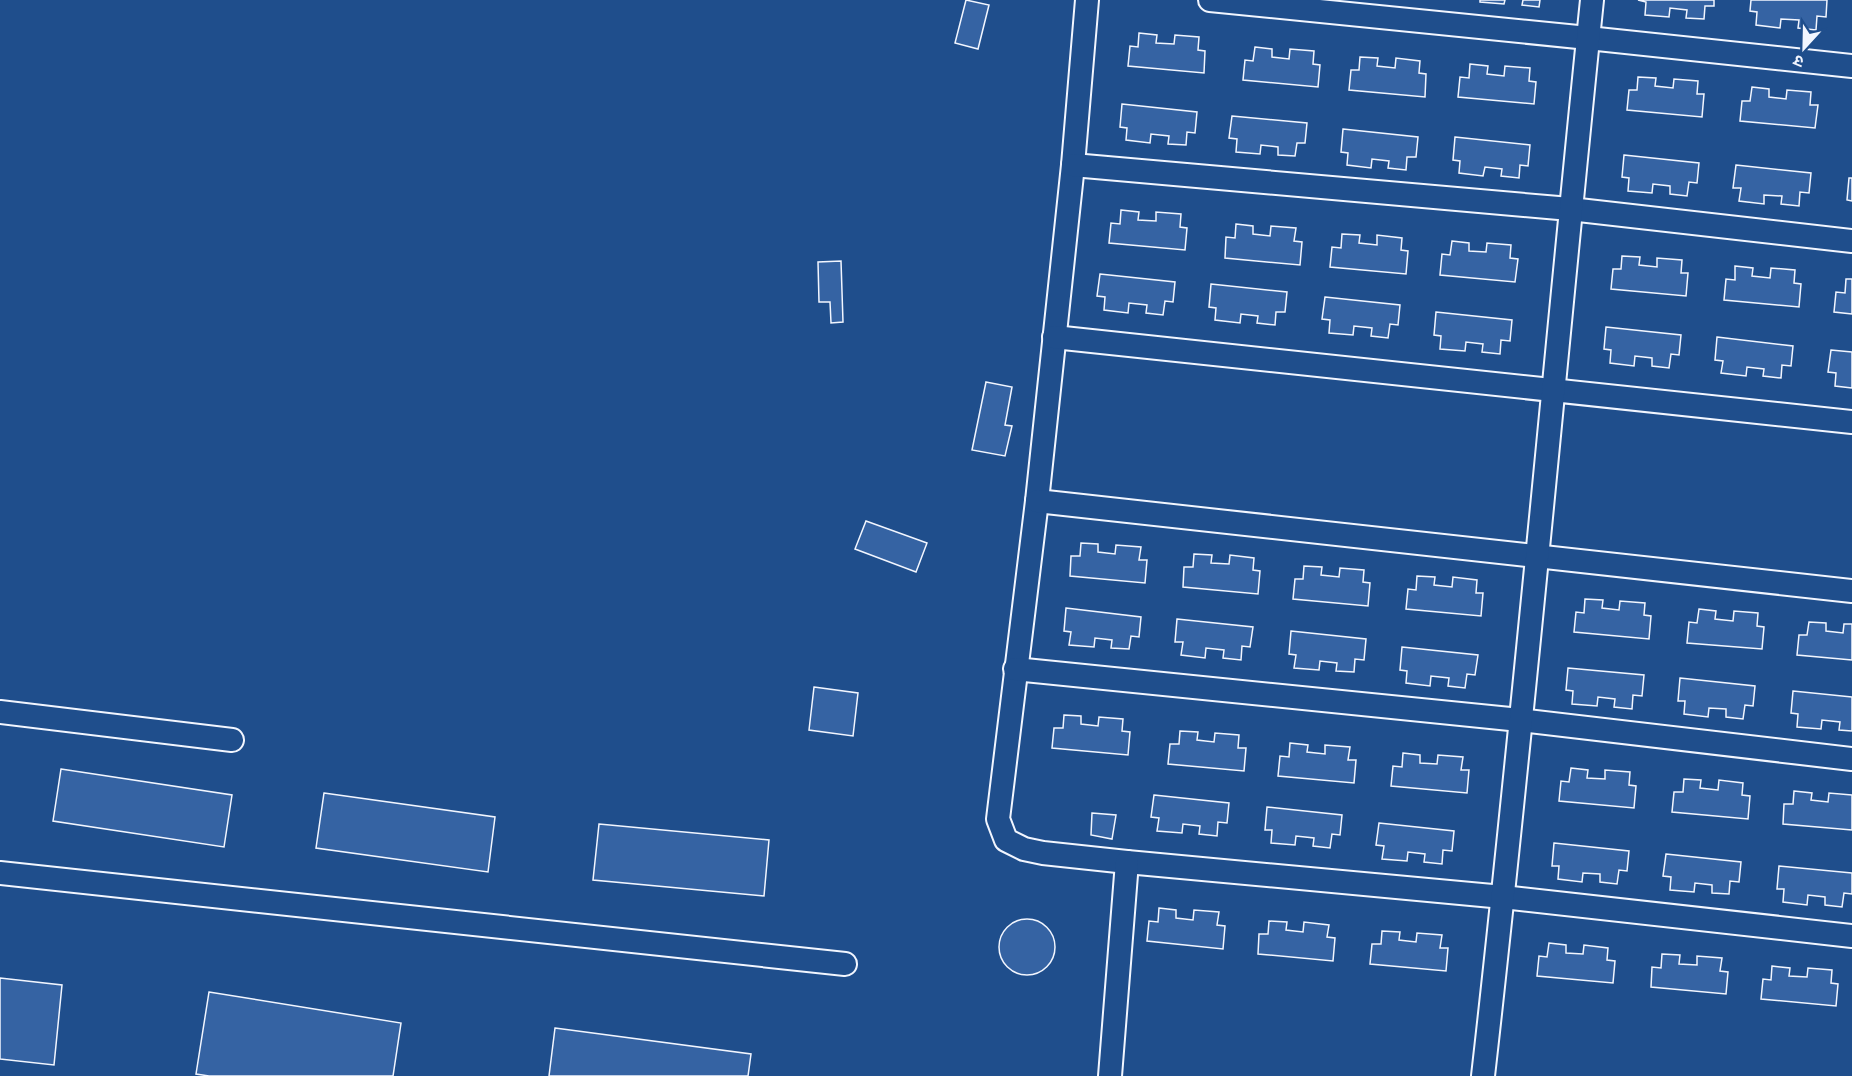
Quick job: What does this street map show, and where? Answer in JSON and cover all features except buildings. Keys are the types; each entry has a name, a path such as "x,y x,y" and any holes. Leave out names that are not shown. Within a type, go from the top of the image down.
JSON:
{"street":[{"path":"1087,0 1073,165 1037,501 998,819 1006,840 1024,849 1043,853 1503,897 1852,936"},
{"path":"1210,0 1852,66"},
{"path":"1483,1076 1538,558 1592,0"},
{"path":"1073,165 1570,209 1852,241"},
{"path":"1054,337 1852,422"},
{"path":"1037,501 1852,591"},
{"path":"1015,669 1520,720 1852,759"},
{"path":"0,712 232,740"},
{"path":"1110,1076 1127,862"},
{"path":"0,873 845,964"}]}
